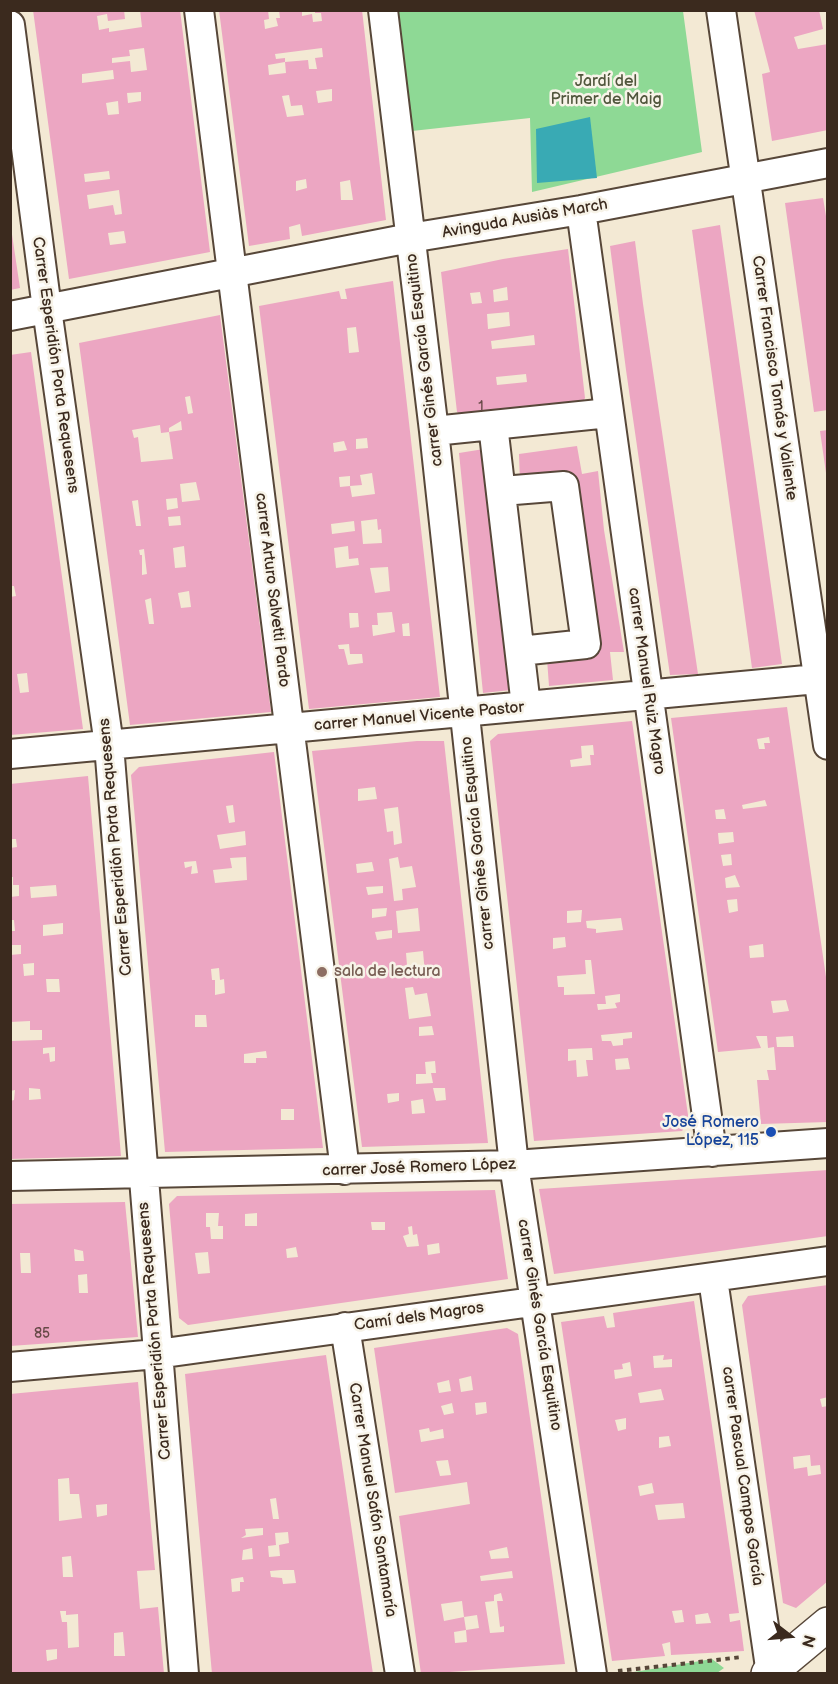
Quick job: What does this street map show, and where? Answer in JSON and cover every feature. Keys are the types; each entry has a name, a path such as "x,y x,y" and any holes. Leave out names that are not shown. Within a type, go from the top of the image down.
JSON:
{"street":[{"name":"carrer Arturo Salvetti Pardo","path":"199,10 345,1170"},
{"name":"carrer Ginés García Esquitino","path":"383,10 434,431 514,1165 602,1672"},
{"name":"Carrer Francisco Tomás y Valiente","path":"721,10 823,679 828,745"},
{"name":"Carrer Esperidión Porta Requesens","path":"10,25 47,309 109,745 184,1674"},
{"name":"Avinguda Ausiàs March","path":"10,316 410,238 581,210 828,163"},
{"name":"carrer Manuel Ruiz Magro","path":"581,210 712,1152"},
{"path":"434,431 609,413"},
{"path":"493,425 526,706"},
{"path":"502,491 564,486 586,644 520,651"},
{"name":"carrer Manuel Vicente Pastor","path":"10,754 823,679"},
{"name":"carrer José Romero López","path":"10,1176 514,1165 828,1143"},
{"name":"Camí dels Magros","path":"10,1367 157,1354 536,1301 713,1279 828,1261"},
{"name":"carrer Pascual Campos García","path":"713,1279 770,1673"},
{"name":"Carrer Manuel Safón Santamaría","path":"345,1327 400,1674"},
{"path":"770,1673 828,1624"}],"path":[{"path":"602,1672 746,1657 766,1638"}],"green space":[{"name":"Jardí del Primer de Maig","path":"397,11 683,11 702,152 532,192 530,118 412,131"},
{"path":"712,1659 724,1668 717,1673 628,1673"}],"water":[{"path":"590,117 597,178 537,183 536,129"}],"building":[{"path":"33,10 124,10 125,19 108,21 107,14 97,16 99,30 109,28 109,32 142,27 140,10 180,10 210,252 69,279","holes":["144,48 147,70 131,72 130,61 112,63 112,58 130,56 129,50","113,70 114,79 82,83 82,74","141,92 141,101 128,103 127,93","118,101 119,114 108,115 106,103","109,171 110,179 85,182 84,174","119,190 122,214 115,215 113,205 89,209 87,195","124,231 126,243 110,245 108,233"]},
{"path":"219,10 268,10 269,19 264,20 265,29 278,26 276,18 280,18 279,10 302,10 302,16 312,14 313,22 322,21 321,13 315,13 315,10 362,10 386,220 302,236 300,224 289,227 290,239 249,246","holes":["322,48 323,57 315,58 317,69 309,69 308,60 285,62 285,58 276,59 275,54","285,62 286,73 269,75 268,65","332,89 332,101 318,103 316,91","289,95 291,106 302,105 304,115 287,117 282,96","306,179 307,188 296,191 296,181","350,180 353,200 341,200 340,182"]},
{"path":"754,10 819,10 823,29 794,37 798,49 828,44 828,130 772,141 762,74 770,72"},
{"path":"823,198 828,228 828,410 814,412 785,203"},
{"path":"10,221 20,288 10,290"},
{"path":"720,225 782,664 752,668 692,230"},
{"path":"635,241 698,674 670,675 610,246"},
{"path":"568,249 585,398 581,405 466,418 457,412 441,272","holes":["507,287 508,300 494,302 493,290","480,292 482,303 472,304 470,293","509,312 510,326 488,329 487,314","534,335 535,345 492,349 491,341","526,374 527,382 497,385 496,377"]},
{"path":"393,281 440,697 309,709 259,306 339,291 341,299 347,299 345,289","holes":["356,327 359,352 349,353 347,328","367,438 368,448 356,449 356,439","344,441 347,450 334,452 333,443","372,473 375,494 352,497 350,486 362,485 360,475","350,476 350,486 340,487 339,477","377,519 378,530 381,529 382,543 363,544 361,521","354,521 355,531 332,534 331,524","348,546 349,559 358,558 359,565 336,568 334,548","388,567 390,591 375,593 370,568","392,612 395,632 373,636 372,625 378,625 377,613","349,613 358,613 359,627 350,628","409,623 410,636 403,636 402,624","349,644 350,654 362,654 363,663 348,665 344,649 339,649 338,645"]},
{"path":"220,315 271,712 130,725 79,343","holes":["190,396 193,413 188,414 185,397","181,421 182,430 169,432 169,428","160,425 161,433 169,432 173,459 141,462 138,437 134,438 132,430","196,482 200,500 182,502 180,484","177,498 178,508 167,510 166,499","138,500 141,526 136,526 132,501","180,516 181,525 169,526 168,517","184,546 186,567 175,568 173,548","144,549 147,574 142,575 142,555 139,550","189,591 191,607 181,608 178,593","151,598 154,624 149,624 145,600"]},
{"path":"31,352 83,729 10,735 10,597 16,596 14,586 10,586 10,355","holes":["27,673 29,692 20,693 17,674"]},
{"path":"828,430 828,473 826,473 820,431"},
{"path":"577,446 582,474 598,471 604,530 624,652 610,652 613,680 549,686 547,659 595,654 569,476 520,482 519,454"},
{"path":"484,449 511,690 483,693 459,453"},
{"path":"787,707 828,991 828,1122 761,1124 757,1080 769,1080 767,1070 776,1070 774,1047 768,1048 767,1036 756,1036 761,1048 718,1052 671,718","holes":["769,737 770,743 764,743 765,749 759,749 757,739","765,800 767,806 743,809 742,805","724,809 726,819 716,819 715,810","733,832 734,842 719,844 718,833","731,854 732,865 723,866 721,855","735,875 740,887 726,888 725,878","737,899 738,911 729,913 727,900","763,944 764,957 750,958 749,946","786,1000 789,1011 773,1013 771,1001","793,1036 794,1047 777,1047 776,1037"]},
{"path":"632,721 689,1122 682,1131 534,1141 490,741 498,734","holes":["593,745 594,755 590,755 591,765 571,767 570,760 582,758 581,746","582,910 581,922 567,923 567,911","621,918 623,930 596,933 596,929 587,928 586,921","565,937 566,947 553,949 553,938","585,960 591,960 595,994 564,995 564,987 558,987 557,976 586,974","620,994 620,1002 615,1003 617,1008 598,1010 597,1004 606,1004 605,996","632,1032 632,1038 623,1039 623,1045 613,1046 611,1041 602,1041 601,1035","592,1048 593,1060 586,1060 588,1076 577,1077 576,1060 568,1061 568,1049","628,1058 630,1069 616,1070 615,1059"]},
{"path":"417,741 444,741 488,1143 362,1147 312,751","holes":["375,787 377,799 358,801 358,789","398,807 402,843 394,845 393,831 387,832 384,809","398,857 400,868 412,866 416,887 402,889 403,900 394,901 389,859","372,862 374,871 357,873 356,864","383,886 383,893 368,895 366,887","387,908 386,916 372,918 372,909","418,908 420,931 398,933 396,911","392,930 392,938 377,940 375,932","423,951 425,974 404,977 402,966 407,965 406,953","413,987 415,995 427,993 431,1016 409,1019 405,988","432,1026 434,1035 419,1036 419,1027","435,1061 436,1073 431,1073 433,1083 416,1084 416,1074 426,1074 425,1062","433,1088 445,1088 446,1100 436,1101","399,1093 399,1101 388,1103 387,1094","423,1099 425,1113 412,1114 411,1101"]},
{"path":"274,752 323,1148 165,1152 131,775 139,767","holes":["233,805 235,822 229,823 226,806","245,831 246,845 220,849 217,835","246,857 247,880 215,883 213,870 232,868 230,858","196,861 198,873 191,874 192,866 185,868 184,862","219,968 220,980 224,979 225,993 215,995 215,980 212,980 211,969","195,1015 206,1015 207,1027 195,1027","266,1051 267,1058 256,1058 256,1063 244,1063 244,1054","281,1109 294,1109 294,1120 281,1120"]},
{"path":"88,776 121,1156 10,1159 10,1101 14,1100 15,1090 10,1091 10,1041 42,1040 42,1030 30,1030 30,1021 10,1022 10,955 21,954 21,945 10,945 10,931 15,931 14,920 10,920 10,897 19,896 19,885 13,885 13,877 10,877 10,848 17,847 16,839 10,839 10,784","holes":["56,885 57,896 31,898 30,887","63,923 63,934 43,936 43,925","34,963 34,975 24,976 23,964","46,979 59,979 60,992 47,992","55,1047 55,1061 50,1062 49,1053 43,1054 43,1048","29,1088 40,1089 41,1099 29,1100"]},
{"path":"828,1170 828,1236 554,1274 539,1189"},
{"path":"495,1190 508,1279 188,1325 179,1318 169,1204 177,1196","holes":["206,1213 219,1213 218,1226 223,1226 223,1239 211,1239 210,1227 206,1227","257,1213 257,1226 245,1226 245,1214","371,1222 385,1222 385,1230 372,1230","412,1226 413,1235 417,1234 419,1246 407,1247 403,1236 409,1234 408,1227","439,1243 440,1253 428,1255 427,1245","296,1247 298,1257 287,1258 286,1249","208,1252 210,1273 198,1274 195,1253"]},
{"path":"125,1202 138,1337 10,1346 10,1204","holes":["74,1249 83,1251 84,1261 75,1261","20,1253 30,1253 31,1273 21,1273","87,1274 88,1293 79,1293 78,1275"]},
{"path":"828,1285 828,1397 820,1399 822,1407 828,1406 828,1581 796,1608 783,1603 742,1305 748,1296","holes":["810,1455 811,1466 820,1465 821,1474 808,1476 807,1467 794,1469 793,1457"]},
{"path":"694,1301 739,1613 729,1614 730,1622 740,1620 744,1651 671,1655 670,1642 662,1644 665,1656 612,1661 561,1322 604,1316 607,1328 615,1327 613,1313","holes":["664,1355 663,1360 672,1359 672,1367 654,1368 653,1356","630,1362 632,1376 615,1379 614,1370 623,1369 622,1364","661,1389 664,1400 640,1403 638,1393","626,1418 626,1429 618,1431 615,1420","669,1436 671,1446 659,1448 659,1437","652,1483 654,1493 640,1496 638,1486","683,1503 685,1518 658,1520 655,1505","682,1610 684,1622 675,1623 672,1611","708,1613 711,1623 696,1624 695,1615"]},
{"path":"507,1328 518,1334 565,1664 421,1674 399,1516 470,1504 467,1482 395,1493 374,1348","holes":["471,1376 473,1390 461,1392 459,1379","449,1380 451,1391 439,1393 437,1383","486,1402 487,1413 476,1415 475,1403","452,1403 454,1413 444,1415 441,1406","429,1428 430,1432 443,1429 444,1438 421,1442 419,1430","448,1460 451,1475 440,1476 436,1461","507,1547 509,1558 491,1559 489,1551","512,1571 513,1578 481,1581 480,1576","501,1593 503,1601 497,1601 500,1627 504,1626 504,1632 490,1633 485,1602 494,1601 494,1595","462,1601 464,1617 444,1621 441,1604","477,1615 479,1628 466,1630 464,1617","466,1630 467,1642 455,1643 454,1632"]},
{"path":"326,1355 373,1674 212,1674 185,1374","holes":["276,1498 279,1519 273,1519 270,1499","263,1528 263,1535 241,1538 246,1535 245,1529","288,1532 289,1543 279,1545 280,1556 269,1557 268,1546 276,1545 275,1533","252,1548 253,1559 242,1560 243,1550","294,1570 296,1583 283,1584 282,1578 271,1577 270,1571","243,1577 244,1582 240,1582 240,1591 232,1592 231,1579"]},
{"path":"138,1382 155,1570 137,1571 140,1609 158,1607 164,1674 10,1674 10,1394","holes":["69,1478 70,1494 79,1494 82,1518 59,1521 58,1479","107,1504 107,1515 97,1517 96,1505","71,1556 73,1577 63,1577 62,1557","60,1611 66,1611 66,1615 78,1614 79,1647 68,1648 67,1622 62,1622","123,1632 125,1656 114,1656 114,1633","57,1649 57,1659 47,1661 46,1650"]}],"place":[{"name":"sala de lectura","path":"322,972"},
{"name":"José Romero López, 115","path":"771,1132"}]}
